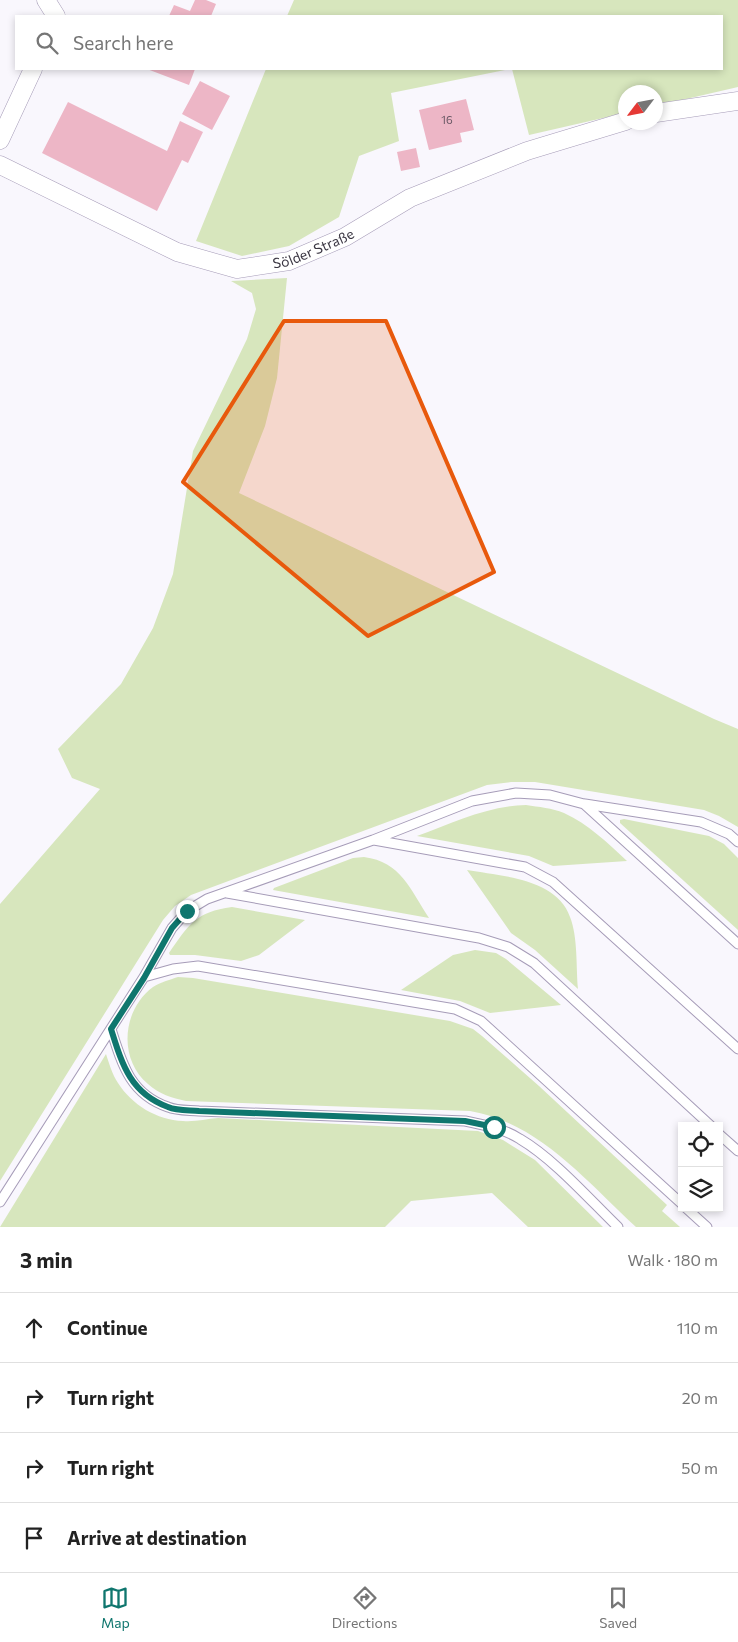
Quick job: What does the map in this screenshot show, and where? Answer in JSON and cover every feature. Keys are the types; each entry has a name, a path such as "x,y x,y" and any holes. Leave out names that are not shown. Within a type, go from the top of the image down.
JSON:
{"street":[{"path":"46,0 55,15"},
{"path":"0,140 32,70"},
{"path":"663,112 738,100"},
{"name":"Sölder Straße","path":"0,165 177,252 237,269 289,261 344,237 410,198 528,151 618,123"}],"lane":[{"path":"0,1202 144,978 172,928 187,911 207,899 373,840 472,801 516,792 550,795 584,804 701,822 729,834 738,842"},
{"path":"584,804 738,944"},
{"path":"373,840 525,868 552,882 738,1049"},
{"path":"225,893 479,938 508,947 534,963 706,1122"},
{"path":"144,978 173,969 198,966 455,1010 480,1021 678,1200"},
{"path":"111,1029 124,1069 145,1096 170,1108 199,1111 465,1121 494,1127 519,1138 542,1155 618,1227"},
{"path":"723,1138 738,1151"},
{"path":"690,1212 707,1227"}],"highlighted area":[{"path":"284,321 386,321 494,572 368,636 183,482"}],"green space":[{"path":"294,0 738,0 738,87 663,104 663,85 618,85 618,115 529,135 512,70 723,70 723,15 287,15"},
{"path":"266,70 505,70 391,93 399,141 359,156 339,217 289,246 242,256 196,241"},
{"path":"287,278 277,378 265,426 239,493 738,729 738,827 704,810 535,782 511,782 487,785 191,895 175,906 163,920 0,1181 0,904 100,789 72,778 58,749 121,684 153,628 173,574 193,451 247,339 256,309 252,293 231,281"},
{"path":"526,805 555,810 573,817 613,847 627,861 553,866 529,856 417,836 498,808"},
{"path":"624,819 709,836 724,844 738,858 738,930 620,823 620,820"},
{"path":"364,857 377,860 396,871 410,887 429,918 273,890 353,858"},
{"path":"467,870 526,881 553,894 563,904 573,925 578,989 535,950 511,933"},
{"path":"232,907 305,920 259,955 241,961 195,955 170,955 169,953 176,943 194,921 210,912"},
{"path":"475,950 496,953 506,959 561,1005 490,1013 460,1001 401,990 453,955"},
{"path":"178,977 450,1021 473,1029 539,1086 667,1205 662,1211 680,1227 636,1227 580,1173 540,1141 518,1128 495,1118 470,1111 186,1101 161,1093 138,1074 132,1062 128,1048 130,1021 135,1008 153,987"},
{"path":"106,1054 116,1080 130,1098 146,1110 173,1120 192,1121 218,1118 478,1131 503,1140 535,1160 603,1227 528,1227 492,1193 411,1201 385,1227 0,1227"}],"building":[{"path":"195,0 206,0 216,4 211,15 169,15 174,5 190,11"},
{"path":"150,70 195,70 189,85"},
{"path":"200,81 230,96 212,130 182,114"},
{"path":"466,99 474,130 460,133 462,142 429,150 419,110"},
{"path":"68,102 167,151 180,121 203,132 188,163 182,160 157,211 42,153"},
{"path":"416,148 420,167 401,171 397,152"}],"route":[{"path":"187,911 172,928 144,978 111,1029 124,1069 145,1096 170,1108 199,1111 465,1121 494,1127"}]}
